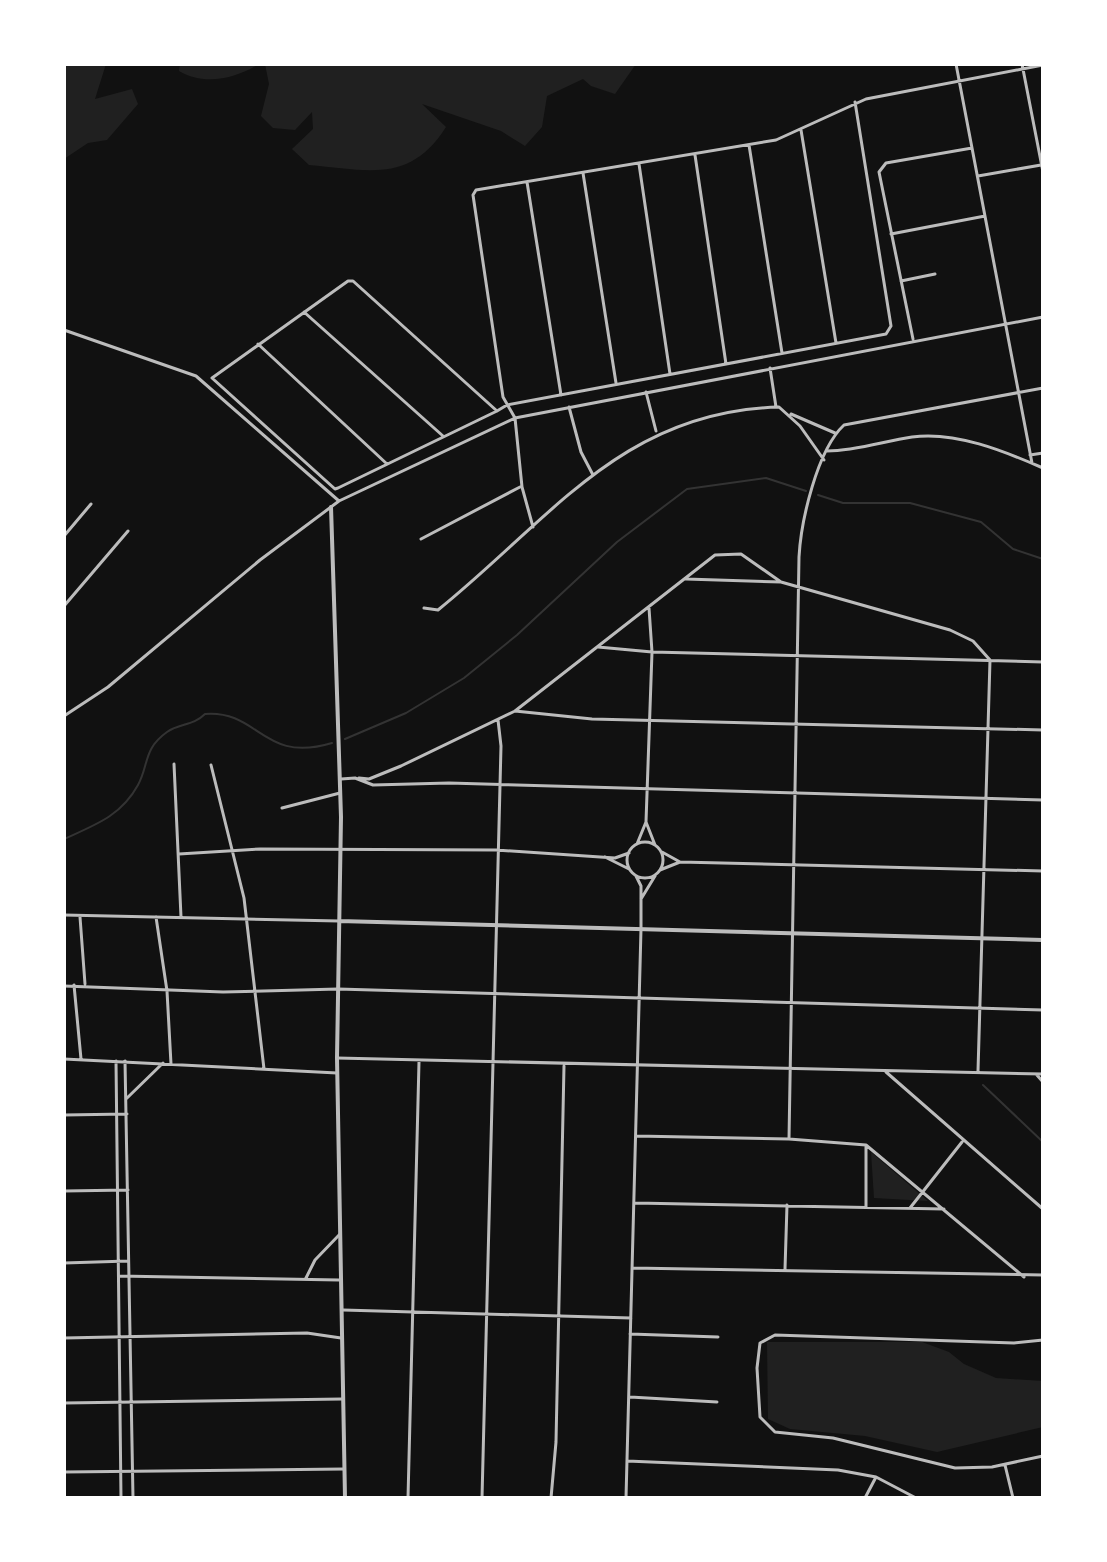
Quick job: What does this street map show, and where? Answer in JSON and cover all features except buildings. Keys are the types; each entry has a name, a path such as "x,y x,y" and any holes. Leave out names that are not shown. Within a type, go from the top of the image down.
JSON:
{"street":[{"path":"956,64 1032,463"},
{"path":"533,527 522,487 515,418 507,405 473,195 476,190 776,140 855,102 1022,66 1043,65"},
{"path":"1022,66 1043,172"},
{"path":"497,411 356,282 348,281 213,375 213,380 331,488 388,464 497,411 507,405 886,334 891,326 855,102"},
{"path":"801,130 836,343"},
{"path":"749,145 782,353"},
{"path":"913,339 879,172 886,163 972,148"},
{"path":"695,155 726,364"},
{"path":"639,164 670,374"},
{"path":"978,176 1041,165"},
{"path":"583,173 616,385"},
{"path":"527,182 561,395"},
{"path":"891,234 985,216"},
{"path":"901,281 935,274"},
{"path":"304,312 443,436"},
{"path":"64,716 108,687 260,560 339,501 515,418 913,339 1043,317"},
{"path":"64,330 196,376 339,501"},
{"path":"258,344 388,464"},
{"path":"770,368 776,407"},
{"path":"789,1139 804,519 835,433 848,423 1043,388"},
{"path":"646,392 656,433"},
{"path":"569,407 581,452 593,475"},
{"path":"424,608 438,610 593,475 656,433 716,414 776,407 835,433"},
{"path":"789,413 824,460"},
{"path":"827,451 933,436 955,438 1043,468"},
{"path":"1030,455 1043,453"},
{"path":"421,539 522,487"},
{"path":"64,536 91,504"},
{"path":"331,507 340,793 337,1073 345,1498"},
{"path":"64,606 128,531"},
{"path":"339,780 369,779 391,771 515,711 715,555 732,553 749,558 781,582 800,589 950,630 973,641 990,660 978,1071"},
{"path":"686,579 781,582"},
{"path":"179,854 231,850 496,850 615,858 629,853 637,844 646,822 652,652 649,608"},
{"path":"598,647 652,652 1043,662"},
{"path":"64,709 69,713"},
{"path":"515,711 649,720 1043,730"},
{"path":"482,1498 497,925 498,720"},
{"path":"174,764 181,917"},
{"path":"211,765 247,919 264,1069"},
{"path":"355,778 373,785 499,785 1043,800"},
{"path":"282,808 340,793"},
{"path":"646,822 655,845 661,852 680,862"},
{"path":"637,844 655,845"},
{"path":"660,870 661,852"},
{"path":"629,853 629,869"},
{"path":"601,855 629,869 636,876 641,899 626,1498"},
{"path":"641,899 660,870 680,862 1043,871"},
{"path":"636,876 655,876"},
{"path":"64,915 1043,940"},
{"path":"80,917 85,984"},
{"path":"156,917 167,991 171,1064"},
{"path":"64,986 85,984 167,991 254,992 338,989 1043,1010"},
{"path":"74,985 81,1059"},
{"path":"337,1058 564,1066 1043,1074"},
{"path":"64,1059 337,1073"},
{"path":"116,1061 121,1498"},
{"path":"125,1061 133,1498"},
{"path":"408,1498 419,1062"},
{"path":"126,1099 163,1063"},
{"path":"551,1498 560,1314 564,1066"},
{"path":"885,1071 1043,1209"},
{"path":"1036,1074 1043,1082"},
{"path":"64,1115 127,1114"},
{"path":"636,1136 789,1139 866,1145 1024,1277"},
{"path":"910,1208 963,1141"},
{"path":"866,1145 866,1207"},
{"path":"64,1191 128,1190"},
{"path":"634,1203 944,1209"},
{"path":"785,1271 787,1205"},
{"path":"305,1279 315,1260 340,1234"},
{"path":"64,1263 129,1261"},
{"path":"632,1268 1043,1275"},
{"path":"119,1276 339,1280"},
{"path":"340,1310 631,1318"},
{"path":"64,1338 307,1333 341,1338"},
{"path":"630,1334 718,1337"},
{"path":"1043,1340 1014,1343 769,1336 760,1343 759,1412 770,1430 833,1438 955,1468 1005,1465 1043,1456"},
{"path":"630,1397 717,1402"},
{"path":"64,1403 342,1399"},
{"path":"627,1461 838,1470 876,1477 916,1498"},
{"path":"1005,1465 1013,1498"},
{"path":"64,1472 344,1469"},
{"path":"865,1498 876,1477"}],"shaded area":[{"path":"64,64 106,64 95,99 132,89 138,104 107,140 88,143 64,159"},
{"path":"180,64 259,64 230,77 209,79 179,71"},
{"path":"265,64 636,64 615,94 591,86 583,79 547,96 542,127 525,146 501,131 422,104 446,127 432,145 418,158 402,165 369,170 309,165 292,149 313,129 312,112 295,130 273,128 261,116 269,84"},
{"path":"871,1152 928,1201 874,1198"},
{"path":"767,1342 922,1342 949,1352 964,1364 996,1378 1043,1381 1043,1427 937,1452 865,1436 790,1429 768,1419"}],"waterway":[{"path":"345,739 406,713 464,678 517,635 617,542 687,489 766,478 806,491"},
{"path":"818,495 843,503 910,503 981,522 1013,549 1043,559"},
{"path":"64,839 97,824 124,805 138,785 150,751 159,738 205,714 238,720 290,747 309,748 332,743"},
{"path":"983,1085 1043,1142"}]}
